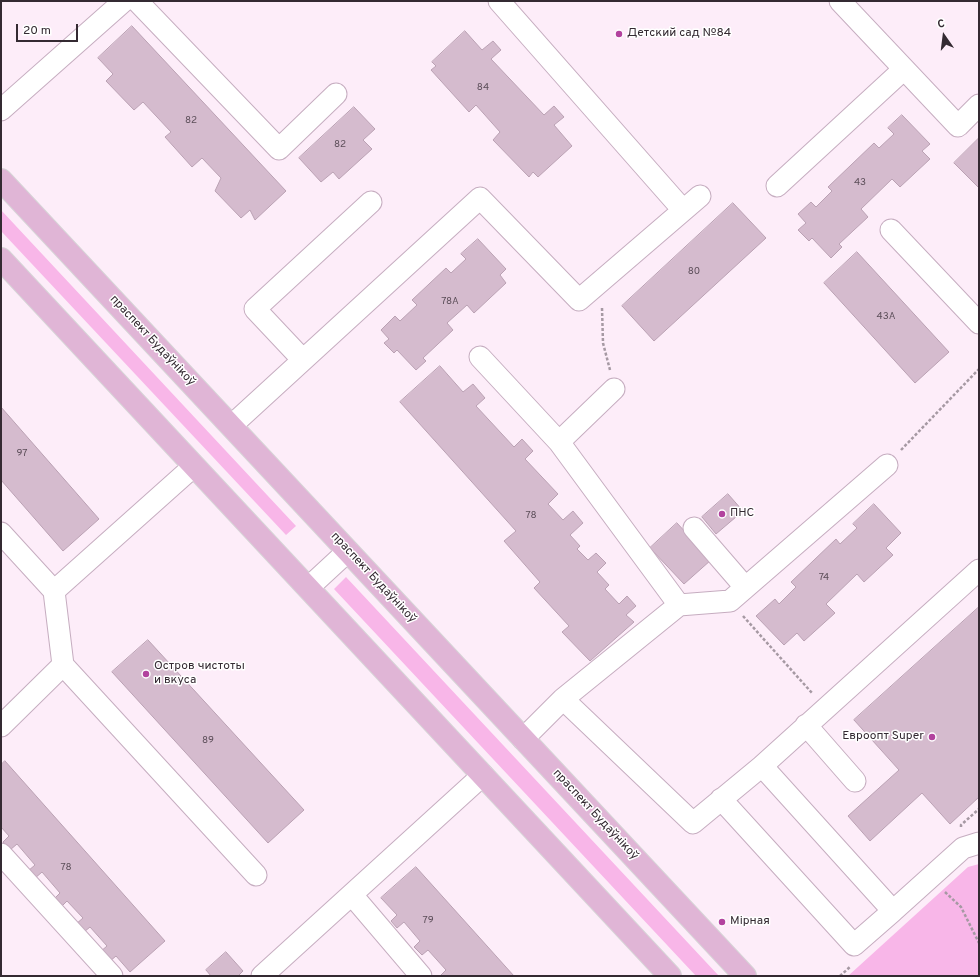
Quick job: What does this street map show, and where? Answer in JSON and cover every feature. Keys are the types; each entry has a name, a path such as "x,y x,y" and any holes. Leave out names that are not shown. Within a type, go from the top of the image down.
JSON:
{"main road":[{"name":"праспект Будаўнікоў","path":"1,180 745,976"},
{"path":"1,259 670,976"}],"street":[{"path":"1,110 124,1"},
{"path":"138,1 279,149 336,94"},
{"path":"499,1 683,210"},
{"path":"840,1 958,126 979,105"},
{"path":"776,186 904,70"},
{"path":"231,426 480,198 579,300 700,196"},
{"path":"303,360 255,309 371,202"},
{"path":"892,230 979,323"},
{"path":"480,357 559,442 679,605"},
{"path":"559,442 614,390"},
{"path":"523,739 563,699 679,605 730,601 887,465"},
{"path":"54,591 194,466"},
{"path":"694,528 745,587"},
{"path":"3,539 54,591 63,665 256,875"},
{"path":"308,588 348,551"},
{"path":"563,699 693,823 762,766 979,570"},
{"path":"1,726 63,665"},
{"path":"806,725 854,781"},
{"path":"762,766 893,911"},
{"path":"262,976 483,775"},
{"path":"721,799 854,945 963,848 979,844"},
{"path":"1,854 112,976"},
{"path":"352,895 421,976"}],"path":[{"path":"601,281 603,343 614,390"},
{"path":"887,465 979,369"},
{"path":"730,601 825,708"},
{"path":"930,878 961,907 979,943"}],"shaded area":[{"path":"1,210 296,526 286,535 1,231"},
{"path":"346,577 719,976 696,976 334,589"},
{"path":"979,864 979,976 848,976 968,867"}],"building":[{"path":"132,26 286,191 255,220 250,210 241,218 215,191 221,178 202,158 192,167 165,137 171,132 143,102 134,110 106,81 113,74 98,58"},
{"path":"465,31 482,50 493,41 501,50 491,59 544,115 554,106 564,117 554,125 572,146 538,177 533,172 529,177 493,140 500,132 476,105 469,112 431,70 436,66 432,62"},
{"path":"354,107 375,129 363,140 372,149 339,179 333,172 321,182 299,158"},
{"path":"902,115 930,144 922,151 930,159 900,187 892,179 861,209 868,217 839,244 842,247 831,258 812,238 809,241 798,230 806,223 798,214 811,202 816,207 832,191 828,187 874,143 879,148 894,134 888,128"},
{"path":"979,138 979,188 954,163"},
{"path":"733,203 766,238 654,341 622,306"},
{"path":"478,239 506,269 500,275 506,283 474,313 467,305 447,323 453,330 423,358 426,361 416,370 397,350 394,353 384,343 389,339 381,330 395,316 400,321 417,305 412,300 446,268 451,273 466,259 461,254"},
{"path":"857,252 949,352 915,383 824,283"},
{"path":"440,366 463,392 473,384 485,398 476,406 514,447 522,439 533,451 525,459 558,494 548,504 563,520 573,511 583,523 570,535 580,546 577,549 588,560 596,553 606,563 597,572 609,585 605,589 619,604 627,596 636,606 626,615 634,622 590,661 562,632 569,626 534,588 540,582 504,541 516,531 400,402"},
{"path":"1,407 99,519 63,551 1,480"},
{"name":"ПНС","path":"728,494 743,511 716,534 702,517"},
{"path":"874,504 901,533 886,548 893,555 864,582 857,574 826,604 835,613 804,641 797,633 784,645 756,616 775,599 779,604 796,587 791,582 836,539 840,544 857,528 853,524"},
{"path":"677,523 711,560 684,584 650,548"},
{"path":"979,607 979,797 950,824 922,793 870,841 848,816 899,770 854,720"},
{"path":"148,640 304,810 268,843 112,672"},
{"path":"5,761 165,941 130,972 116,956 109,962 100,952 107,946 90,927 84,932 76,924 83,918 67,901 62,906 55,898 60,893 42,872 34,879 28,871 35,865 17,844 10,850 3,842 9,836 1,827 1,765"},
{"path":"416,867 514,976 440,976 446,970 428,950 422,955 414,947 420,941 404,922 397,928 391,921 397,915 381,898"},
{"path":"226,952 243,971 238,976 211,976 206,970"}],"place":[{"name":"Детский сад №84","path":"619,34"},
{"name":"ПНС","path":"722,514"},
{"name":"Остров чистоты и вкуса","path":"146,674"},
{"name":"Евроопт Super","path":"932,737"},
{"name":"Мірная","path":"722,922"}]}
